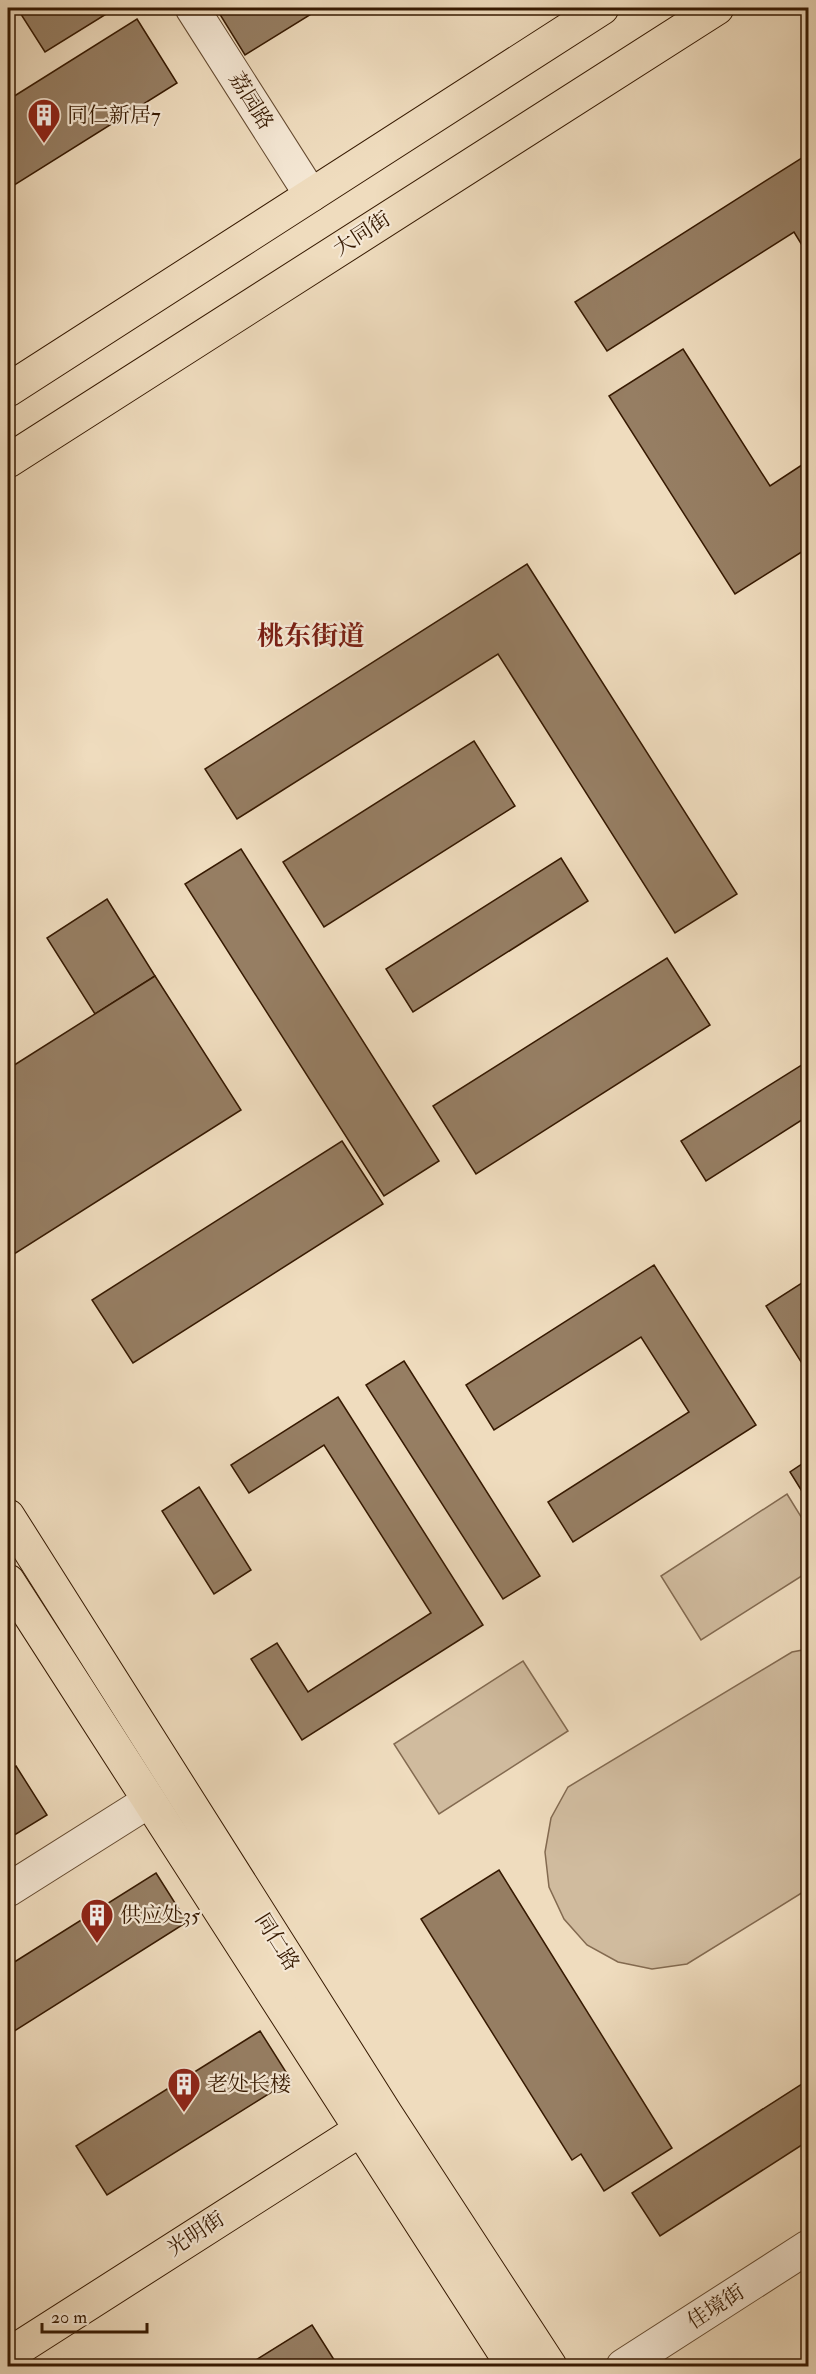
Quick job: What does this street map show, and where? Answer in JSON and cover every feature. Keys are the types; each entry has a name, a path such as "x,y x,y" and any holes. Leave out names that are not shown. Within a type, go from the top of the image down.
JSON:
{"main road":[{"path":"8,390 602,8"},
{"name":"大同街","path":"8,461 717,8"},
{"name":"同仁路","path":"8,1516 373,2122 513,2367"},
{"name":"同仁路","path":"8,1581 149,1801 373,2122 549,2367"},
{"name":"光明街","path":"8,2355 373,2122"}],"street":[{"name":"荔园路","path":"192,8 311,195"},
{"path":"8,1890 149,1801"},
{"name":"佳境街","path":"623,2367 808,2247"}],"shaded area":[{"path":"787,1494 808,1528 808,1572 701,1640 661,1576"},
{"path":"808,1649 808,1889 687,1964 652,1969 618,1962 587,1945 564,1919 549,1887 545,1852 551,1818 568,1787 792,1652"},
{"path":"523,1661 568,1731 439,1814 394,1744"}],"building":[{"path":"17,8 116,8 45,52"},
{"path":"216,8 321,8 245,55"},
{"name":"同仁新居7","path":"137,19 177,83 8,189 8,100"},
{"path":"808,154 808,255 794,232 607,351 575,302"},
{"path":"683,349 770,486 808,461 808,548 735,594 609,396"},
{"path":"527,564 737,894 675,933 498,654 237,819 205,769"},
{"path":"474,741 515,806 324,927 283,862"},
{"path":"241,849 439,1161 384,1196 185,884"},
{"path":"561,858 588,901 413,1012 386,969"},
{"path":"107,899 155,976 95,1014 47,938"},
{"path":"667,958 710,1025 476,1174 433,1106"},
{"path":"155,976 241,1110 11,1256 8,1251 8,1069"},
{"path":"808,1061 808,1116 706,1181 681,1141"},
{"path":"342,1141 383,1204 133,1363 92,1300"},
{"path":"654,1265 756,1425 573,1542 548,1502 689,1412 641,1337 494,1430 466,1385"},
{"path":"808,1279 808,1373 766,1306"},
{"path":"404,1361 540,1576 503,1599 366,1385"},
{"path":"338,1397 483,1625 302,1740 251,1659 277,1643 308,1692 431,1613 324,1445 249,1493 231,1465"},
{"path":"808,1460 808,1501 790,1472"},
{"path":"199,1487 251,1570 214,1594 162,1511"},
{"path":"16,1766 47,1815 8,1839 8,1771"},
{"path":"499,1870 672,2148 604,2191 581,2154 572,2160 421,1919"},
{"name":"供应处35","path":"156,1873 187,1922 8,2035 8,1966"},
{"name":"老处长楼","path":"260,2031 291,2080 107,2195 76,2146"},
{"path":"808,2080 808,2141 660,2236 632,2193"},
{"path":"312,2325 338,2366 246,2366"}],"place":[{"name":"同仁新居7","path":"44,144"},
{"name":"供应处35","path":"97,1944"},
{"name":"老处长楼","path":"184,2113"}],"district":[{"name":"桃东街道","path":"311,636"}]}
